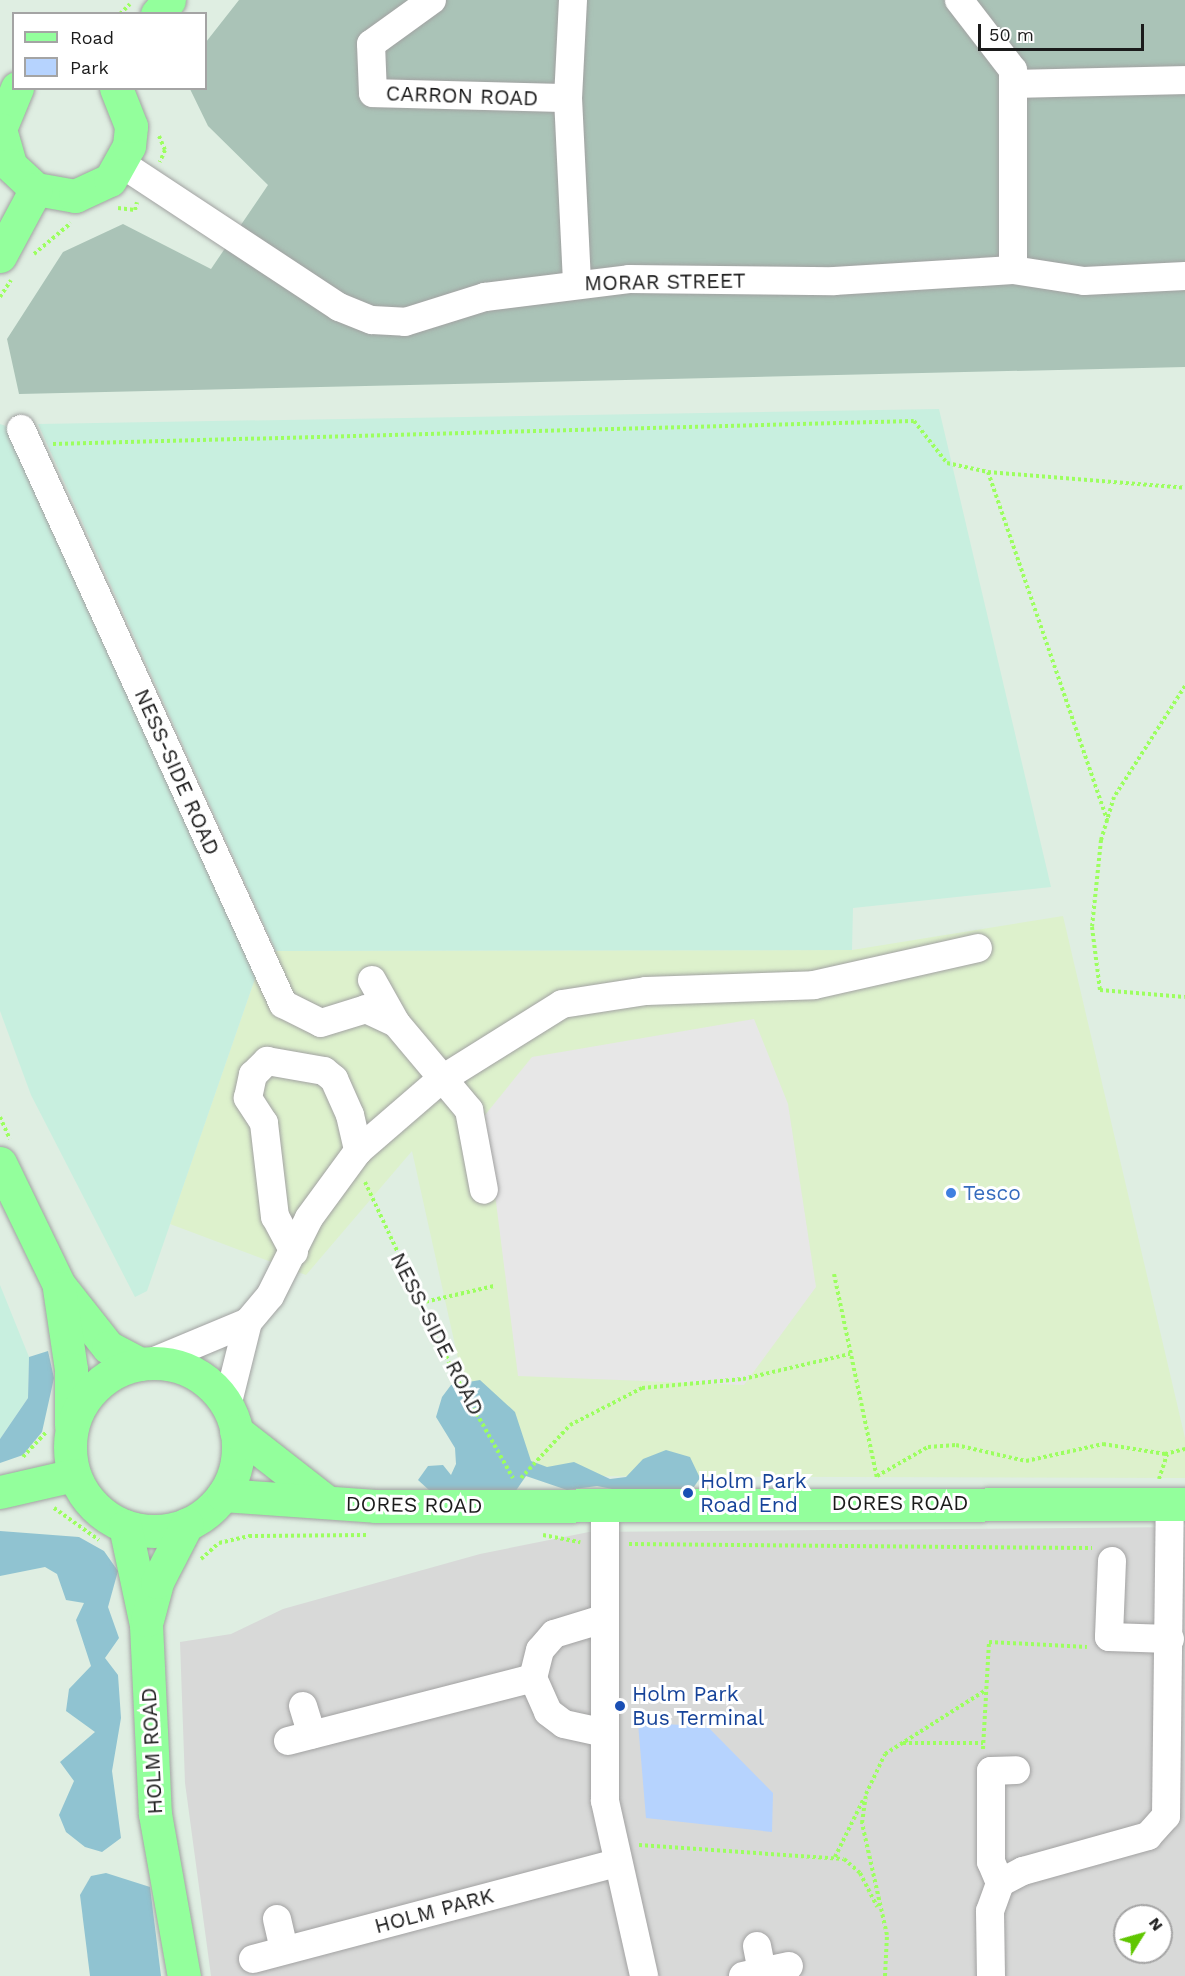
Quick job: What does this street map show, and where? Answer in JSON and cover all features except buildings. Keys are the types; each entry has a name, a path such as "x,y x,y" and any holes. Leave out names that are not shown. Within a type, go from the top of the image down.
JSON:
{"main road":[{"path":"159,12 170,0"},
{"path":"7,103 2,148 21,179 36,189 55,196 93,190 122,164 131,126 117,90"},
{"path":"0,256 36,189"},
{"path":"7,1156 59,1285 71,1368 60,1427 74,1475 116,1537 165,1531 187,1524 223,1495 234,1472 232,1418 196,1375 145,1363 102,1341 59,1285"},
{"path":"60,1427 95,1387 145,1363"},
{"name":"DORES ROAD","path":"232,1418 328,1502"},
{"path":"0,1492 74,1475"},
{"name":"DORES ROAD","path":"223,1495 328,1502 604,1507 881,1489 1177,1504"},
{"path":"146,1625 157,1582 187,1524"},
{"name":"HOLM ROAD","path":"116,1537 146,1625 155,1814 184,1976"}],"street":[{"name":"CARRON ROAD","path":"432,0 371,44 373,93 568,98"},
{"name":"CARRON ROAD","path":"573,0 568,98 578,283"},
{"path":"959,0 1009,57 1015,84 1013,270"},
{"path":"1015,84 1185,80"},
{"name":"MORAR STREET","path":"122,164 339,307 372,320 405,322 485,297 578,283 834,281 1013,270 1084,281 1185,276"},
{"name":"NESS-SIDE ROAD","path":"25,437 283,1004 321,1023 366,1009 396,1023"},
{"path":"232,1418 248,1322 294,1252 309,1218 355,1156 439,1081 562,1004 646,991 814,985 978,948"},
{"name":"NESS-SIDE ROAD","path":"372,980 396,1023 439,1081 469,1110 484,1190"},
{"path":"294,1252 275,1217 264,1123 248,1098 253,1075 267,1061 324,1071 334,1079 350,1115 355,1156"},
{"path":"145,1363 248,1322"},
{"path":"991,1976 990,1911 1000,1883 1023,1871 1148,1836 1176,1818 1176,1727 1170,1639 1177,1504"},
{"path":"604,1507 605,1801 616,1863 644,1976"},
{"path":"1105,1555 1109,1637 1170,1639"},
{"path":"603,1620 554,1634 540,1650 533,1678 540,1699 556,1718 605,1733"},
{"path":"303,1706 300,1738 533,1678"},
{"path":"1000,1883 991,1862 1004,1771"},
{"name":"HOLM PARK","path":"253,1959 616,1863"},
{"path":"277,1919 284,1950"}],"path":[{"path":"122,12 135,0"},
{"path":"25,437 914,421 947,463 988,472 1185,488"},
{"path":"988,472 1107,820"},
{"path":"1185,686 1114,797 1107,820 1092,927 1100,990 1185,997"},
{"path":"0,1117 7,1156"},
{"name":"NESS-SIDE ROAD","path":"355,1156 420,1303 517,1483 536,1455 570,1425 642,1388 743,1379 850,1354"},
{"path":"834,1274 881,1489 889,1543"},
{"path":"420,1303 494,1287"},
{"path":"16,1461 60,1427"},
{"path":"881,1489 928,1447 956,1445 1026,1461 1103,1444 1164,1454 1185,1449"},
{"path":"46,1507 116,1537"},
{"path":"196,1563 219,1543 249,1536 372,1535"},
{"path":"530,1535 603,1544 889,1543 1105,1555"},
{"path":"1004,1771 983,1743 989,1642 1089,1647 1109,1637"},
{"path":"835,1857 885,1754 986,1690"},
{"path":"902,1743 983,1743"},
{"path":"866,1794 862,1823 887,1935 885,1976"},
{"path":"616,1863 633,1845 835,1857 855,1866 881,1916"}],"shaded area":[{"path":"239,0 1185,0 1185,367 19,394 7,339 63,252 123,224 211,269 268,185 208,126 190,90 207,90 207,41"},
{"path":"939,409 1051,887 853,908 852,950 276,951 38,424"},
{"path":"0,424 15,429 258,970 147,1291 135,1297 31,1095 0,1011"},
{"path":"1063,916 1185,1438 1185,1478 484,1476 412,1151 306,1275 170,1224 258,970 276,951 852,950"},
{"path":"754,1019 788,1104 816,1287 744,1385 518,1376 485,1115 532,1057"},
{"path":"0,1285 29,1357 28,1398 0,1439"},
{"path":"48,1351 54,1378 42,1432 23,1455 0,1463 0,1439 28,1398 29,1357"},
{"path":"480,1380 515,1412 531,1461 547,1467 574,1462 610,1479 626,1477 643,1459 666,1450 690,1457 700,1478 683,1503 597,1486 567,1490 526,1476 515,1492 430,1491 418,1480 428,1466 443,1465 451,1475 456,1464 455,1448 436,1417 442,1397 451,1385"},
{"path":"1185,1527 1185,1976 211,1976 185,1783 180,1642 231,1634 283,1609 480,1554 589,1532"},
{"path":"0,1531 79,1537 104,1551 118,1571 108,1607 119,1638 105,1658 118,1675 121,1718 112,1771 121,1838 102,1852 85,1847 66,1832 59,1815 74,1781 60,1762 95,1732 66,1711 69,1689 91,1666 76,1620 84,1603 66,1600 57,1574 45,1567 0,1576"},
{"path":"106,1873 150,1887 161,1976 90,1976 80,1895 91,1876"}],"green space":[{"path":"638,1723 707,1726 773,1793 772,1832 646,1818"}],"place":[{"name":"Tesco","path":"951,1193"},
{"name":"Holm Park Road End","path":"688,1493"},
{"name":"Holm Park Bus Terminal","path":"620,1706"}]}
